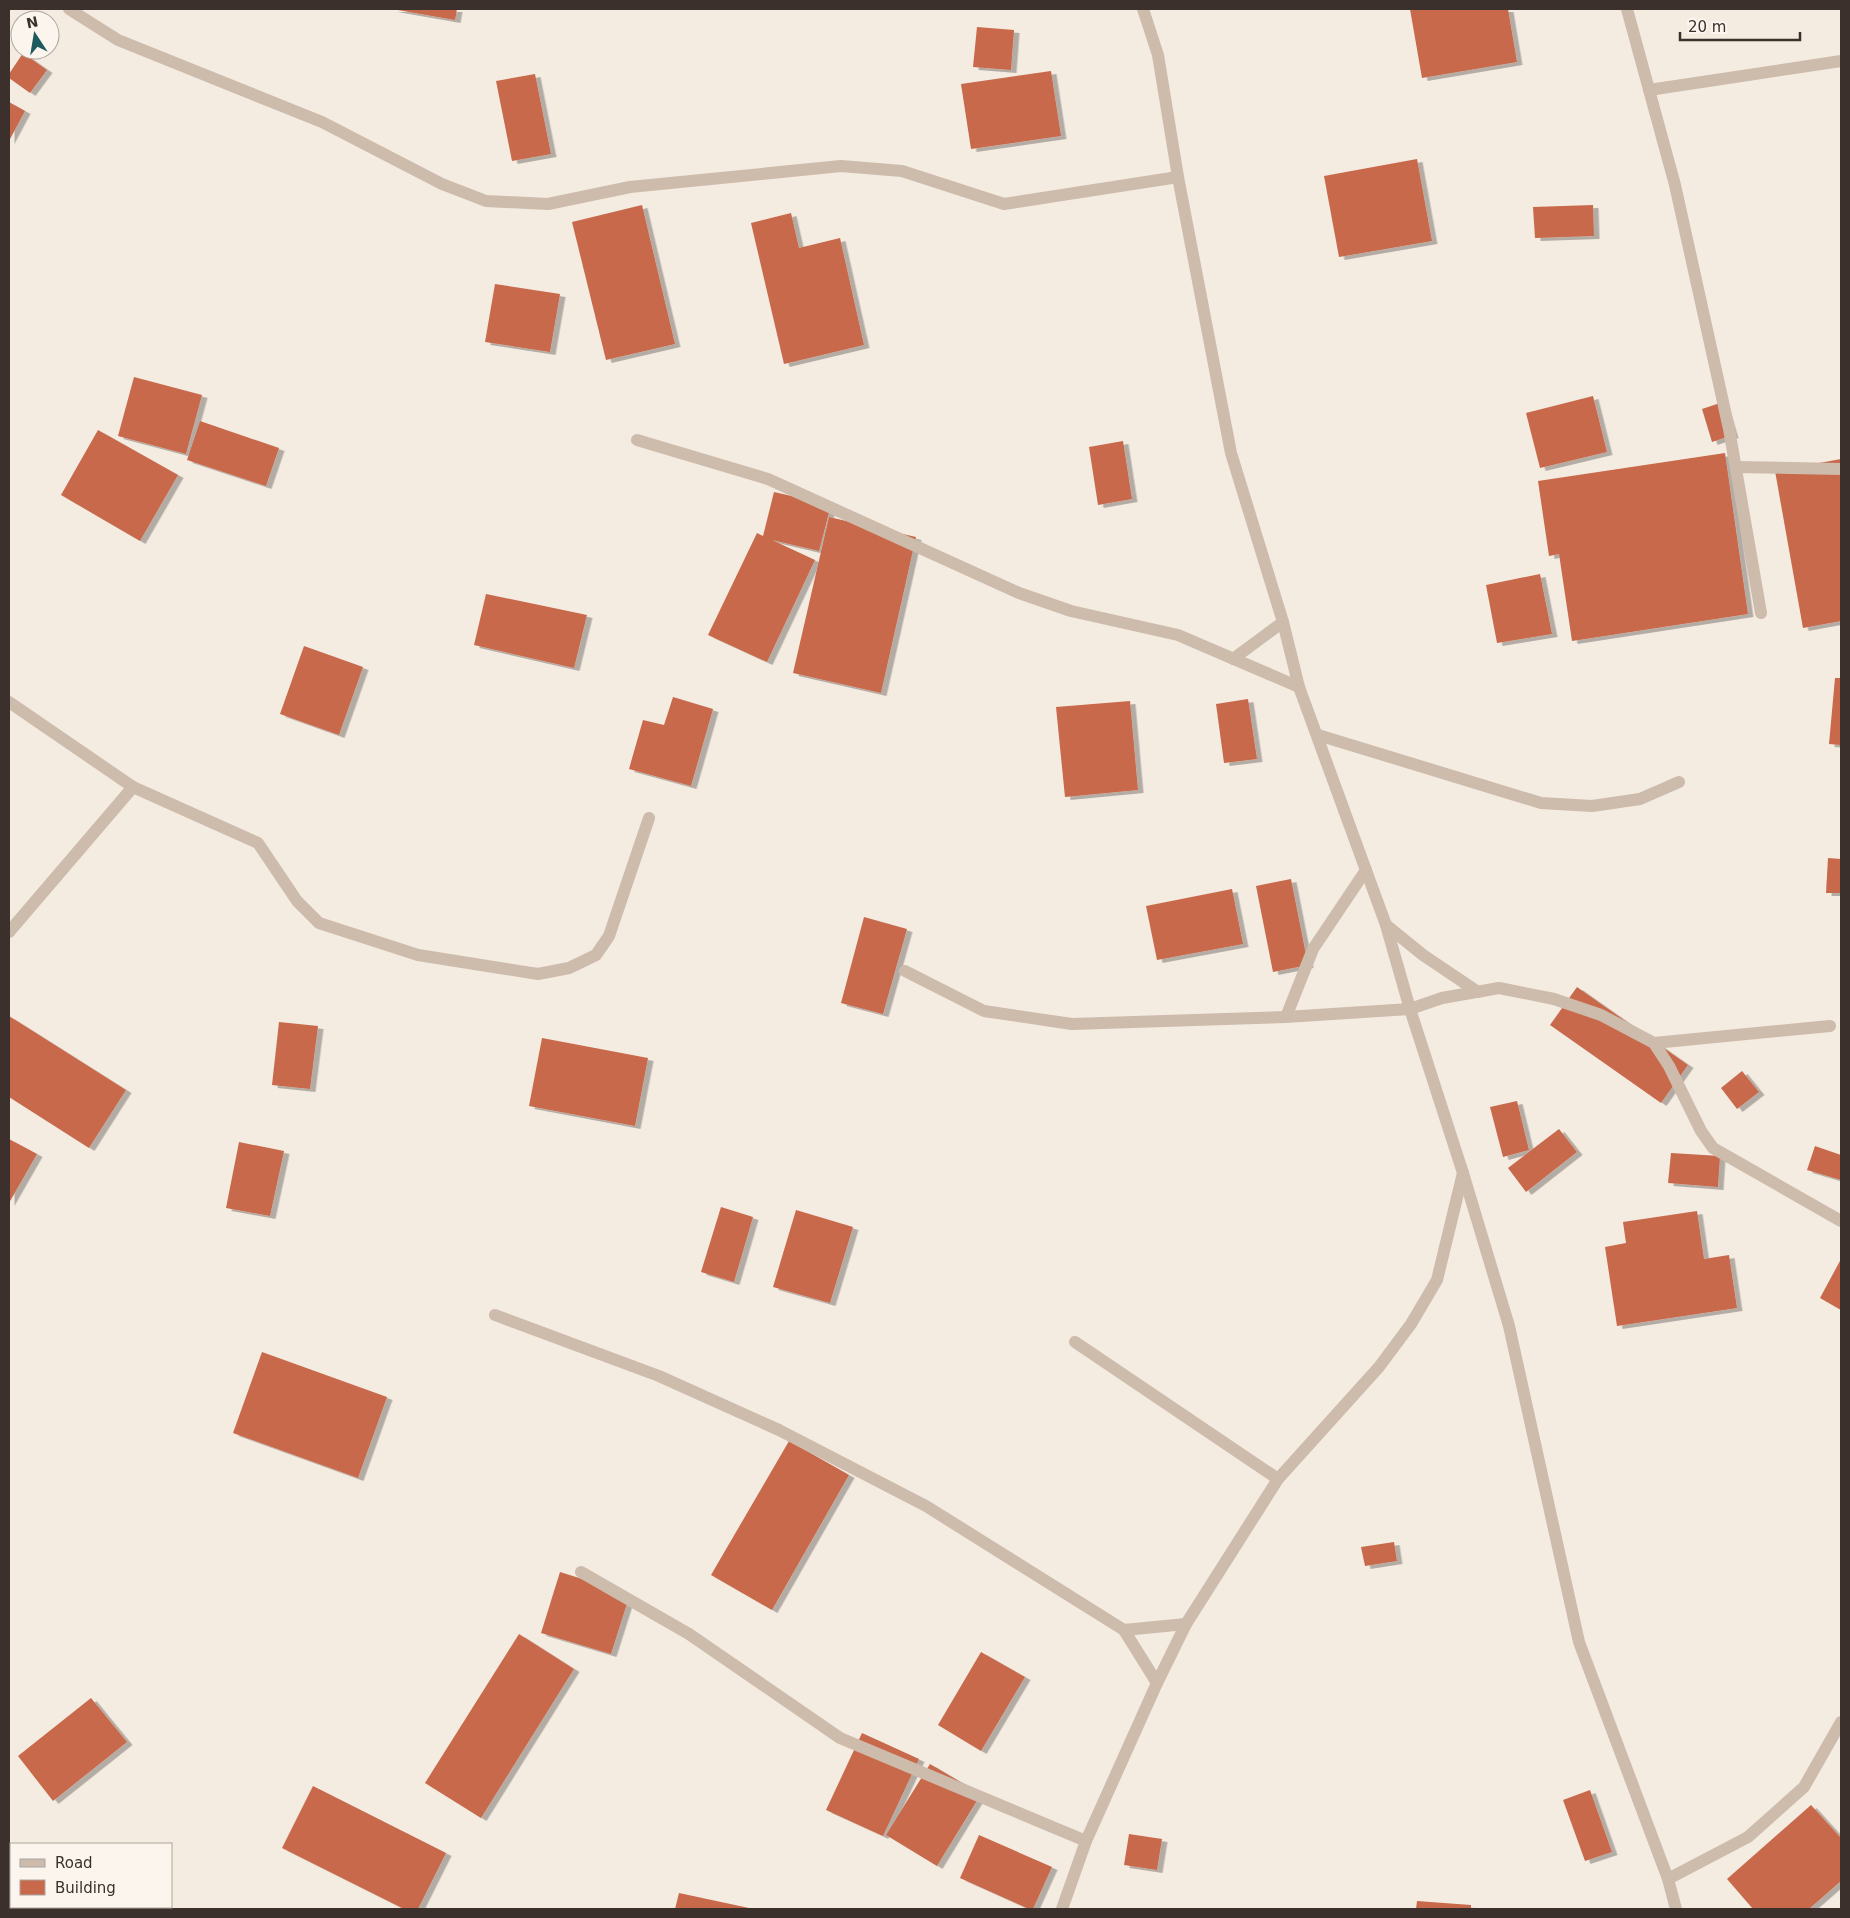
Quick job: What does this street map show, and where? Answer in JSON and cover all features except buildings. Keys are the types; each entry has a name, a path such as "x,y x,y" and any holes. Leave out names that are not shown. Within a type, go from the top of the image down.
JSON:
{"street":[{"path":"69,9 118,40 322,122 442,184 486,200 548,204 630,187 841,166 902,171 1004,204 1178,177"},
{"path":"1143,9 1158,55 1178,177 1231,454 1282,622 1299,687 1386,925 1410,1009 1463,1172 1509,1326 1580,1642 1668,1879 1676,1909"},
{"path":"1627,9 1677,195 1729,429 1761,613"},
{"path":"1649,90 1841,61"},
{"path":"638,440 768,479 1019,592 1071,611 1178,635 1299,687"},
{"path":"1736,467 1841,469"},
{"path":"1233,659 1282,622"},
{"path":"9,702 133,787 258,843 297,901 319,923 418,955 538,974 569,968 596,955 609,936 649,818"},
{"path":"1318,735 1541,803 1592,806 1640,799 1679,782"},
{"path":"9,932 133,787"},
{"path":"1286,1017 1313,949 1366,870"},
{"path":"1386,925 1423,955 1478,992"},
{"path":"905,971 984,1011 1072,1024 1286,1017 1410,1009 1442,998 1499,988 1554,999 1601,1015 1654,1043 1669,1066 1701,1132 1713,1148 1841,1221"},
{"path":"1654,1043 1830,1026"},
{"path":"1062,1909 1086,1841 1157,1683 1186,1624 1278,1479 1379,1367 1412,1324 1437,1280 1463,1172"},
{"path":"494,1315 659,1376 780,1430 926,1506 1124,1630 1157,1683"},
{"path":"1075,1342 1278,1479"},
{"path":"581,1572 689,1634 840,1738 1086,1841"},
{"path":"1124,1630 1186,1624"},
{"path":"1668,1879 1748,1837 1804,1787 1841,1722"}]}
